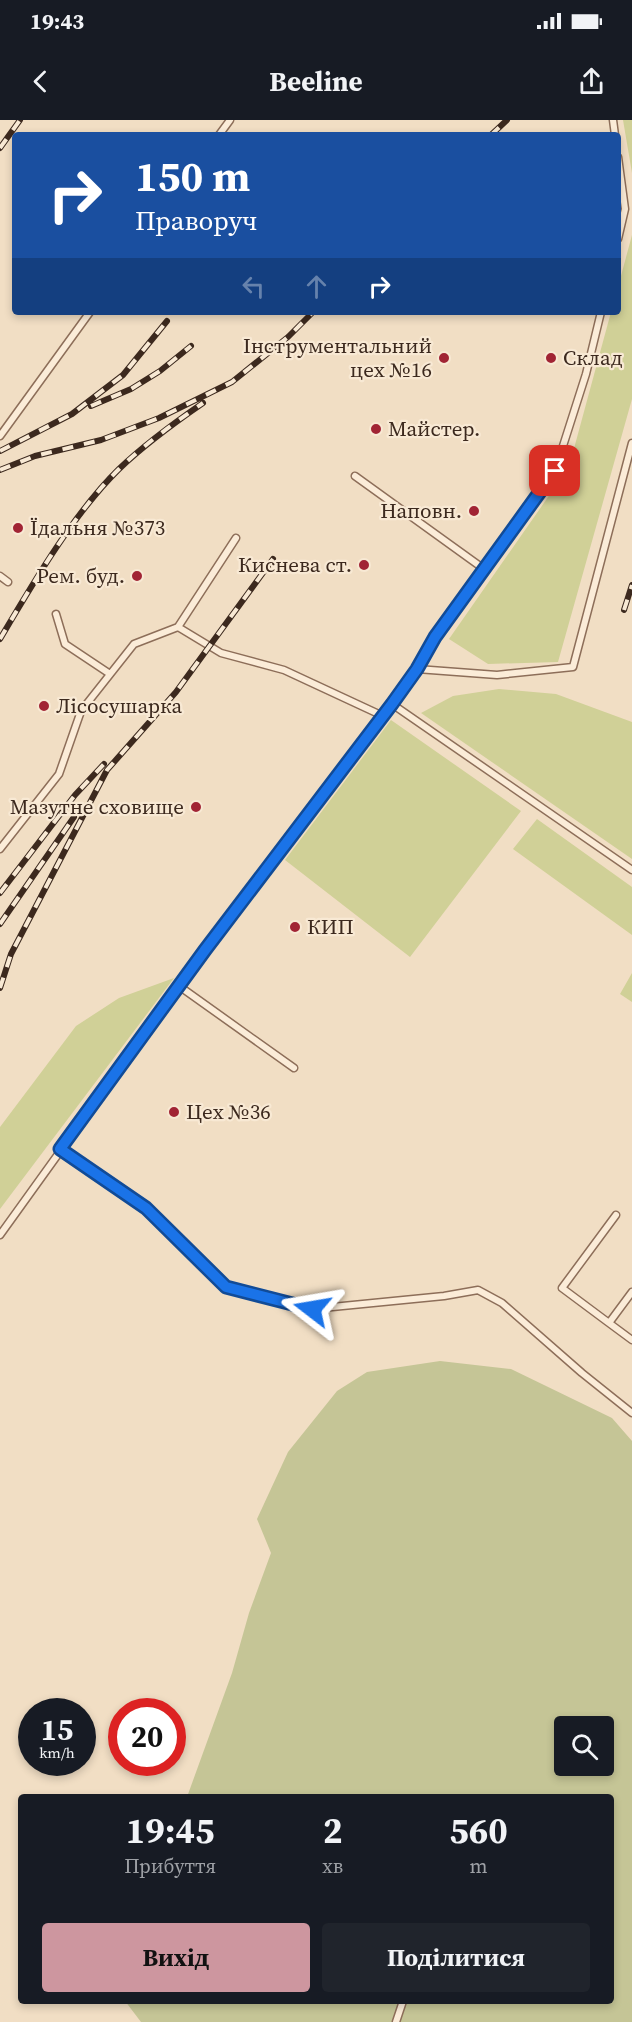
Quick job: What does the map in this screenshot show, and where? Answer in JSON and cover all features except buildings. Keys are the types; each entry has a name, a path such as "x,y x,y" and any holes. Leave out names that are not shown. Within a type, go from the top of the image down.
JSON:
{"lane":[{"path":"621,180 625,209 621,226"},
{"path":"0,436 88,315"},
{"path":"0,1235 179,986 383,717 417,669 435,637 555,471 586,374 600,315"},
{"path":"417,669 497,675 573,668 632,443"},
{"path":"355,476 484,569"},
{"path":"0,849 59,774 81,711 134,644 178,627 236,538"},
{"path":"0,576 8,582"},
{"path":"56,614 65,644 110,674"},
{"path":"178,627 220,653 284,670 383,717"},
{"path":"392,704 632,870"},
{"path":"179,986 294,1068"},
{"path":"60,1149 146,1208 226,1287 312,1309 444,1296 478,1290 502,1302 582,1373 632,1413"},
{"path":"616,1215 562,1288 632,1340"},
{"path":"609,1323 632,1292"},
{"path":"396,2022 402,2004"}],"green space":[{"path":"623,120 632,120 632,173"},
{"path":"632,235 632,399 558,662 488,664 449,639 569,467 610,315 621,315 621,276"},
{"path":"499,689 556,694 632,722 632,859 421,713 453,696"},
{"path":"391,720 521,811 410,957 285,860"},
{"path":"537,819 632,887 632,935 513,849"},
{"path":"632,973 632,1002 620,994"},
{"path":"174,978 0,1209 0,1127 76,1026 119,998"},
{"path":"440,1361 511,1369 612,1418 632,1441 632,2022 141,2022 127,2004 614,2004 614,1794 188,1794 232,1673 249,1613 271,1553 257,1519 288,1452 337,1391 367,1372"}],"railway":[{"path":"0,148 20,120"},
{"path":"494,132 507,120"},
{"path":"0,470 35,456 101,440 159,418 232,382 288,337 310,315"},
{"path":"0,451 72,414 123,375 167,321"},
{"path":"91,406 131,389 160,371 191,346"},
{"path":"0,639 70,527 102,487 139,451 203,403"},
{"path":"0,988 11,954 107,770 176,692 273,559"},
{"path":"624,610 632,585"},
{"path":"0,893 75,795 104,764"},
{"path":"0,924 74,817"}],"place":[{"name":"Інструментальний цех №16","path":"444,358"},
{"name":"Склад","path":"551,358"},
{"name":"Майстер.","path":"376,429"},
{"name":"Наповн.","path":"474,511"},
{"name":"Їдальня №373","path":"18,528"},
{"name":"Киснева ст.","path":"364,565"},
{"name":"Рем. буд.","path":"137,576"},
{"name":"Лісосушарка","path":"44,706"},
{"name":"Мазутне сховище","path":"196,807"},
{"name":"КИП","path":"295,927"},
{"name":"Цех №36","path":"174,1112"}],"route":[{"path":"312,1309 226,1287 146,1208 60,1149 205,950 392,704 417,669 435,637 555,471"}]}
